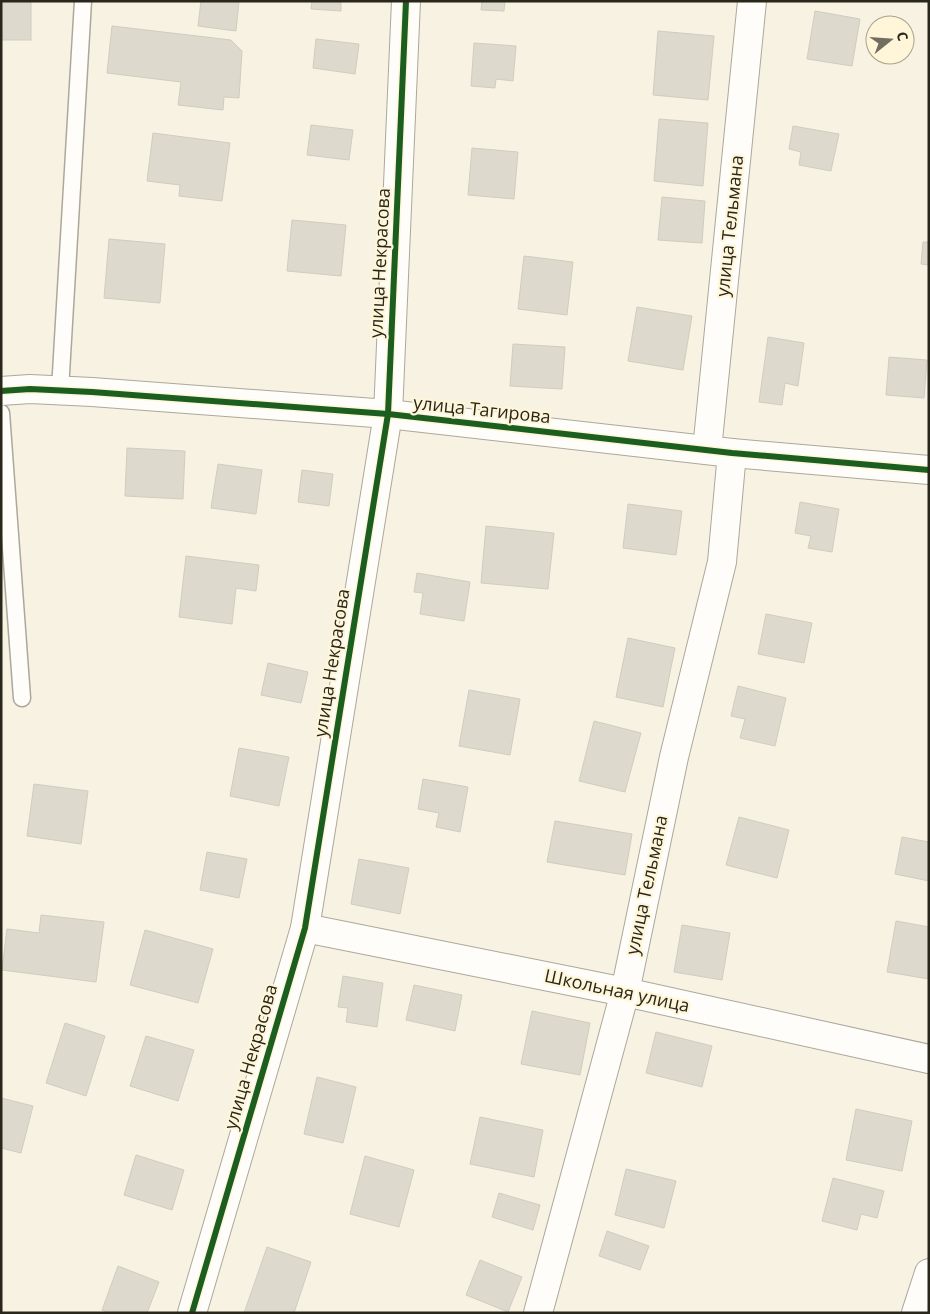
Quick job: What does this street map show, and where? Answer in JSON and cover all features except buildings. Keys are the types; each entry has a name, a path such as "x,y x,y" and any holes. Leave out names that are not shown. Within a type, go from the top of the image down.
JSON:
{"street":[{"name":"улица Некрасова","path":"192,1313 304,928 388,414 406,1"},
{"name":"улица Тельмана","path":"538,1313 625,992 674,757 722,562 719,451 752,1"},
{"name":"улица Тагирова","path":"1,391 30,389 60,390 388,414 719,451 929,470"},
{"name":"Школьная улица","path":"304,928 625,992 929,1059"},
{"path":"916,1313 929,1275"}],"lane":[{"path":"60,390 84,1"},
{"path":"1,413 22,698"}],"cycle path":[{"path":"192,1313 305,928 388,414 406,1"},
{"path":"1,391 30,389 92,392 388,414 732,453 929,470"}]}
